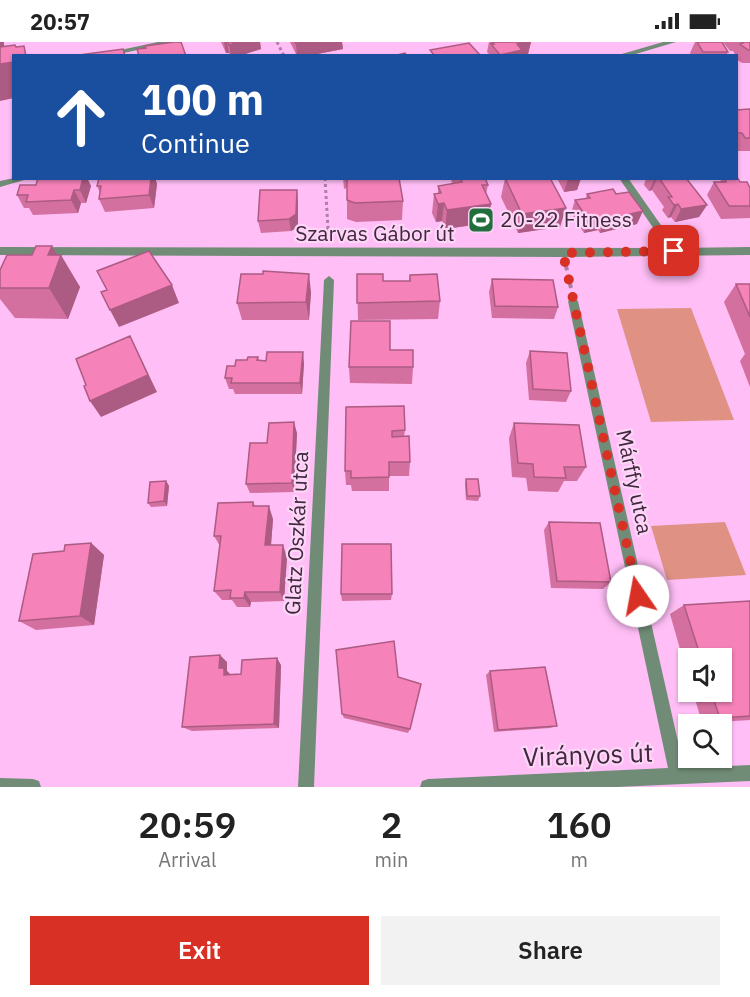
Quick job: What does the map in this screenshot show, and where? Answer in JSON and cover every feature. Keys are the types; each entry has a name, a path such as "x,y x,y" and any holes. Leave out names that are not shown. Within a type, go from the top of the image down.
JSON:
{"street":[{"path":"106,54 170,42"},
{"path":"626,54 672,42"},
{"path":"0,184 18,180"},
{"path":"624,180 674,251"},
{"name":"Szarvas Gábor út","path":"0,251 330,253 750,251"},
{"name":"Glatz Oszkár utca","path":"306,787 329,280"},
{"name":"Márffy utca","path":"573,301 678,777"},
{"name":"Virányos út","path":"428,787 750,773"},
{"path":"0,786 33,787"}],"path":[{"path":"325,180 330,253"},
{"path":"563,253 573,301"}],"shaded area":[{"path":"691,308 734,420 651,422 617,309"},
{"path":"725,522 746,575 667,580 651,526"}],"building":[{"path":"181,42 185,54 138,54 137,49 146,48 145,46"},
{"path":"492,42 528,42 517,44 522,50 504,54 499,54 491,44 494,44"},
{"path":"697,42 722,42 728,52 703,52"},
{"path":"750,42 750,50 740,44"},
{"path":"469,43 479,54 433,54 430,50"},
{"path":"24,46 26,54 12,54 12,62 0,64 0,47"},
{"path":"123,49 124,54 86,54"},
{"path":"750,109 750,138 745,138 742,133 738,133 738,110"},
{"path":"738,178 740,182 747,182 750,188 750,206 729,206 714,182 726,182 726,180"},
{"path":"37,180 82,180 80,190 74,190 71,200 26,202 28,195 17,195 20,185 36,185"},
{"path":"98,180 151,180 149,195 99,199 101,186 97,186"},
{"path":"347,180 399,180 403,201 355,203 347,200"},
{"path":"462,180 486,180 488,185 482,185 491,204 447,210 444,203 438,204 434,194 441,193 438,186 462,182"},
{"path":"506,180 551,180 566,208 522,214"},
{"path":"660,180 688,180 707,205 681,209 678,204 674,205 668,197 672,197"},
{"path":"613,189 616,194 629,192 643,211 605,220 603,217 588,220 575,200 590,198 587,194"},
{"path":"260,190 297,190 296,214 289,219 258,221"},
{"path":"36,246 52,246 48,255 61,255 49,288 0,288 0,270 7,255 32,255"},
{"path":"149,251 172,285 110,310 101,292 107,290 97,271"},
{"path":"263,271 309,274 306,302 237,303 241,274 263,274"},
{"path":"357,274 383,274 383,281 410,281 410,275 437,274 440,301 357,303"},
{"path":"492,279 553,280 558,307 495,306"},
{"path":"736,284 750,284 750,317"},
{"path":"351,321 390,321 390,350 413,350 413,367 349,367"},
{"path":"130,336 148,375 90,401 76,359"},
{"path":"530,351 567,353 571,391 533,389"},
{"path":"267,352 303,352 300,383 231,383 232,378 225,378 227,366 235,366 236,360 258,357 257,360 266,361"},
{"path":"404,406 405,430 392,431 392,437 409,436 410,462 389,462 389,477 351,478 351,471 345,471 346,407"},
{"path":"294,422 292,483 246,484 250,443 267,443 269,423"},
{"path":"514,423 579,425 586,467 564,467 566,478 534,477 533,464 518,463"},
{"path":"466,479 478,479 480,496 467,496"},
{"path":"166,481 164,501 148,503 150,482"},
{"path":"253,502 253,506 269,506 265,545 283,545 280,592 245,592 244,598 230,598 231,590 214,591 221,536 214,536 218,503"},
{"path":"549,522 600,523 611,582 557,581"},
{"path":"91,543 80,616 19,621 33,554 64,551 65,545"},
{"path":"342,544 391,544 392,594 341,594"},
{"path":"750,601 750,716 732,717 732,714 719,714 714,702 732,702 732,648 698,648 684,605"},
{"path":"394,641 398,677 421,684 410,729 342,714 336,650"},
{"path":"220,655 219,668 224,668 224,675 241,674 242,660 277,658 274,724 182,727 190,657"},
{"path":"545,667 557,726 498,730 490,671"}],"place":[{"name":"20-22 Fitness","path":"481,220"}],"route":[{"path":"638,596 563,253 674,251"}]}
